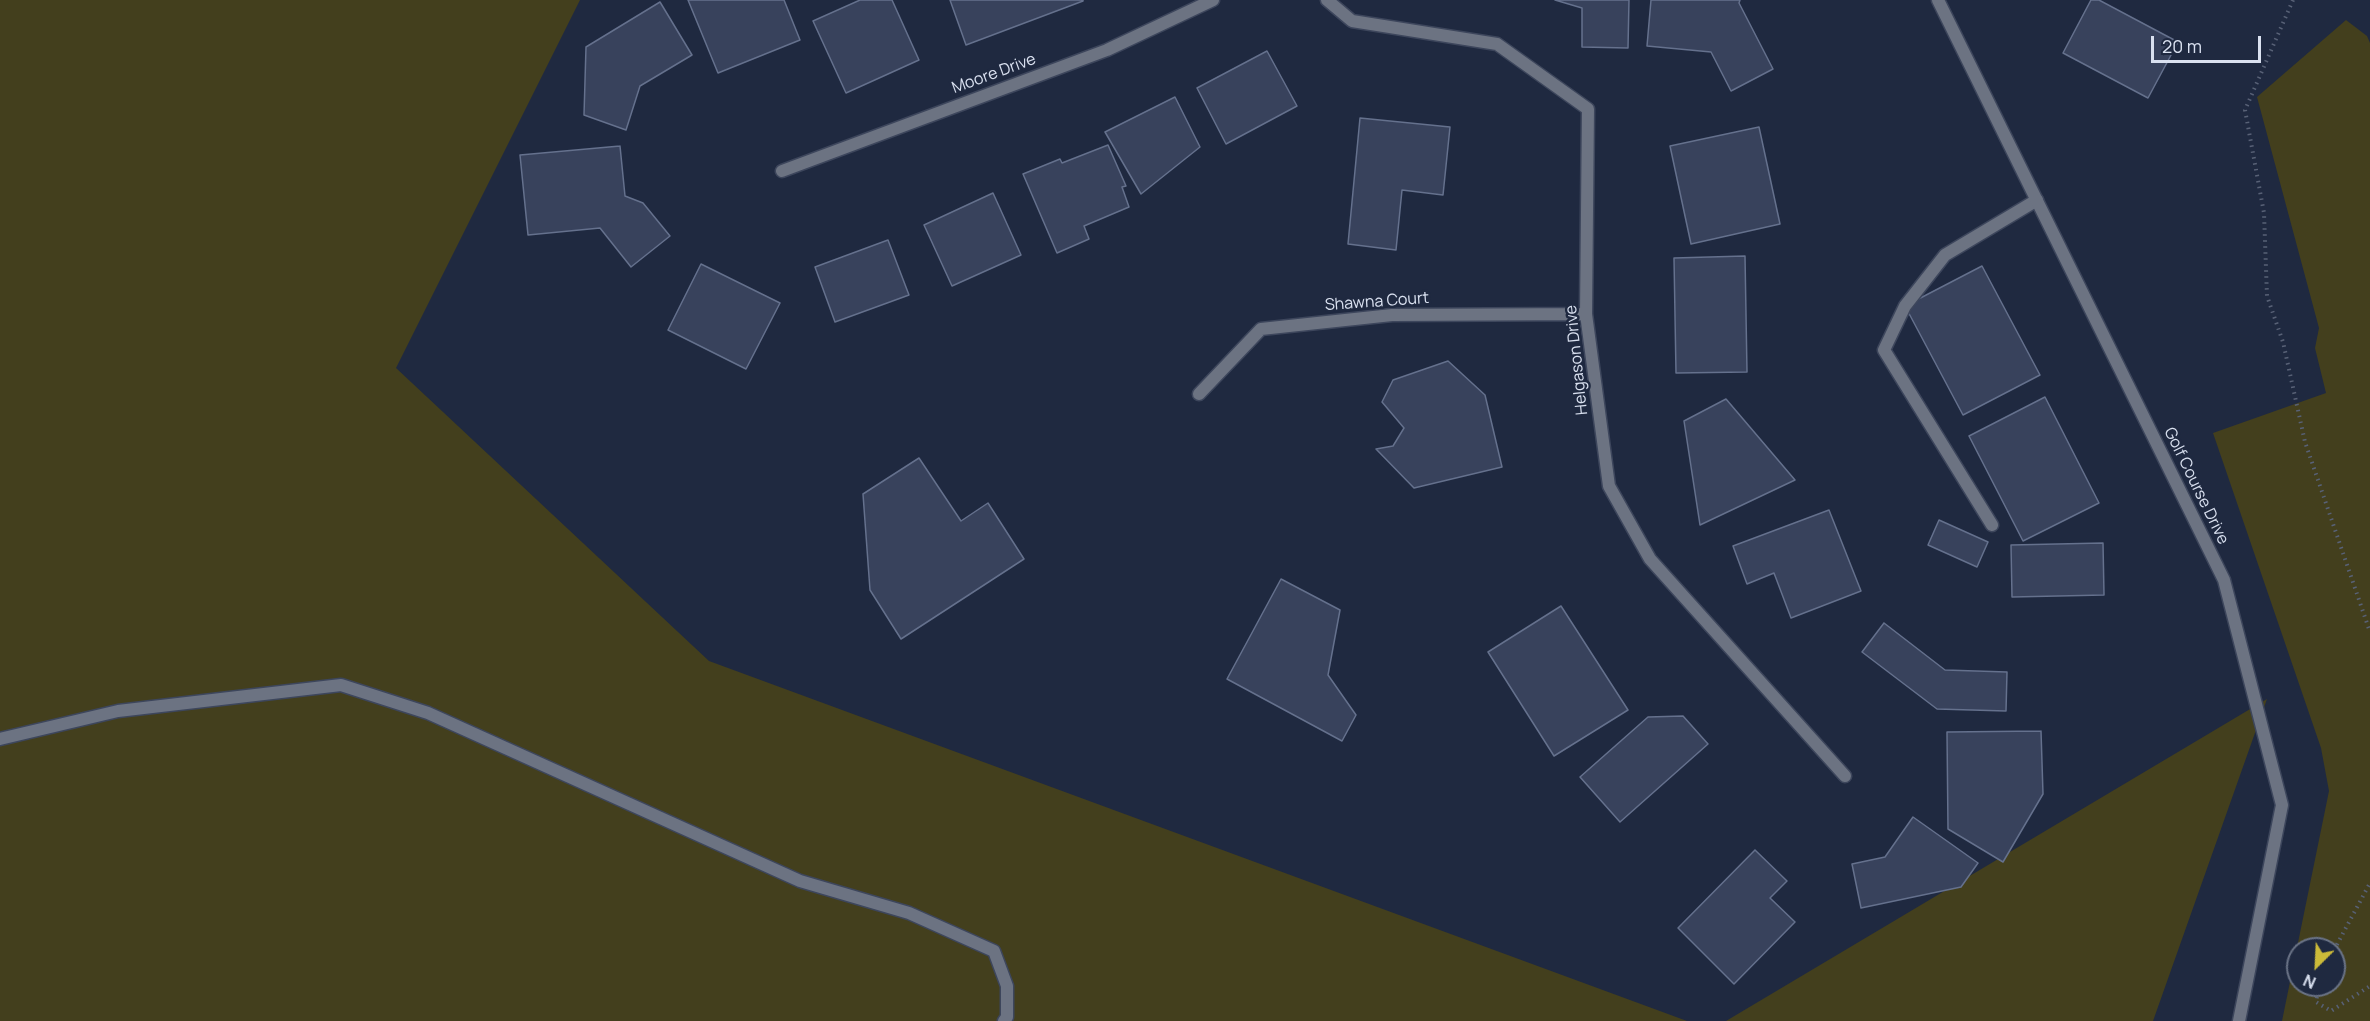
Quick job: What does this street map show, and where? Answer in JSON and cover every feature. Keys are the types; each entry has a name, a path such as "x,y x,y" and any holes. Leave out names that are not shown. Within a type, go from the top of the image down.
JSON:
{"street":[{"name":"Moore Drive","path":"782,171 1107,50 1213,0"},
{"name":"Helgason Drive","path":"1327,0 1352,21 1497,44 1588,108 1586,314 1609,486 1650,559 1845,776"},
{"name":"Golf Course Drive","path":"1938,0 2224,580 2282,806 2240,1021"},
{"path":"1992,525 1884,350 1905,306 1945,255 2037,200"},
{"name":"Shawna Court","path":"1199,394 1261,329 1392,315 1586,314"},
{"path":"0,739 118,711 341,685 428,713 800,881 909,913 994,951 1007,986 1007,1017 1004,1021"}],"path":[{"path":"2294,0 2245,110 2264,213 2267,297 2283,342 2305,442 2370,632"},
{"path":"2341,937 2370,883"},
{"path":"2317,997 2316,1002 2331,1011 2370,986"}],"shaded area":[{"path":"0,0 580,0 396,368 709,661 1687,1021 0,1021"},
{"path":"2346,20 2367,36 2370,43 2370,1021 2282,1021 2287,997 2346,997 2346,937 2299,937 2329,791 2321,748 2213,433 2326,393 2315,348 2319,328 2257,97"},
{"path":"2267,699 2153,1021 1726,1021"}],"building":[{"path":"688,0 784,0 800,40 718,73"},
{"path":"860,0 892,0 919,60 846,93 813,21"},
{"path":"950,0 1083,0 1083,1 966,45"},
{"path":"1555,0 1629,0 1628,48 1582,47 1582,8"},
{"path":"1651,0 1740,0 1739,3 1773,69 1731,91 1711,52 1647,46"},
{"path":"2091,0 2099,0 2178,42 2148,98 2063,53"},
{"path":"660,2 692,55 640,86 626,130 584,115 586,47"},
{"path":"1267,51 1297,106 1226,144 1197,88"},
{"path":"1175,97 1200,147 1141,194 1105,132"},
{"path":"1360,118 1450,127 1443,195 1402,190 1396,250 1348,244"},
{"path":"1759,127 1780,224 1691,244 1670,146"},
{"path":"1108,145 1126,186 1122,187 1129,207 1084,226 1089,239 1057,253 1023,174 1060,159 1062,163"},
{"path":"620,146 625,196 643,203 670,236 631,267 600,228 528,235 520,155"},
{"path":"993,193 1021,255 952,286 924,225"},
{"path":"888,240 909,295 835,322 815,267"},
{"path":"1745,256 1747,372 1676,373 1674,258"},
{"path":"701,264 780,303 746,369 668,330"},
{"path":"1982,266 2040,375 1963,415 1905,306"},
{"path":"1448,361 1485,395 1502,467 1414,488 1376,449 1393,446 1404,428 1382,402 1393,380"},
{"path":"2045,397 2099,503 2023,541 1969,436"},
{"path":"1726,399 1795,480 1700,525 1684,421"},
{"path":"919,458 961,521 988,503 1024,559 901,639 870,590 863,494"},
{"path":"1829,510 1861,591 1791,618 1774,573 1747,584 1733,546"},
{"path":"1939,520 1988,542 1977,567 1928,545"},
{"path":"2103,543 2104,595 2012,597 2011,545"},
{"path":"1281,579 1340,610 1328,675 1356,715 1342,741 1227,679"},
{"path":"1561,606 1628,710 1554,756 1488,652"},
{"path":"1884,623 1945,670 2007,672 2006,711 1937,709 1862,652"},
{"path":"1683,716 1708,744 1620,822 1580,777 1648,717"},
{"path":"2041,731 2043,794 2003,862 1948,829 1947,732"},
{"path":"1913,817 1978,863 1961,887 1861,908 1852,864 1885,857"},
{"path":"1755,850 1787,881 1770,898 1795,922 1734,984 1678,928"}]}
